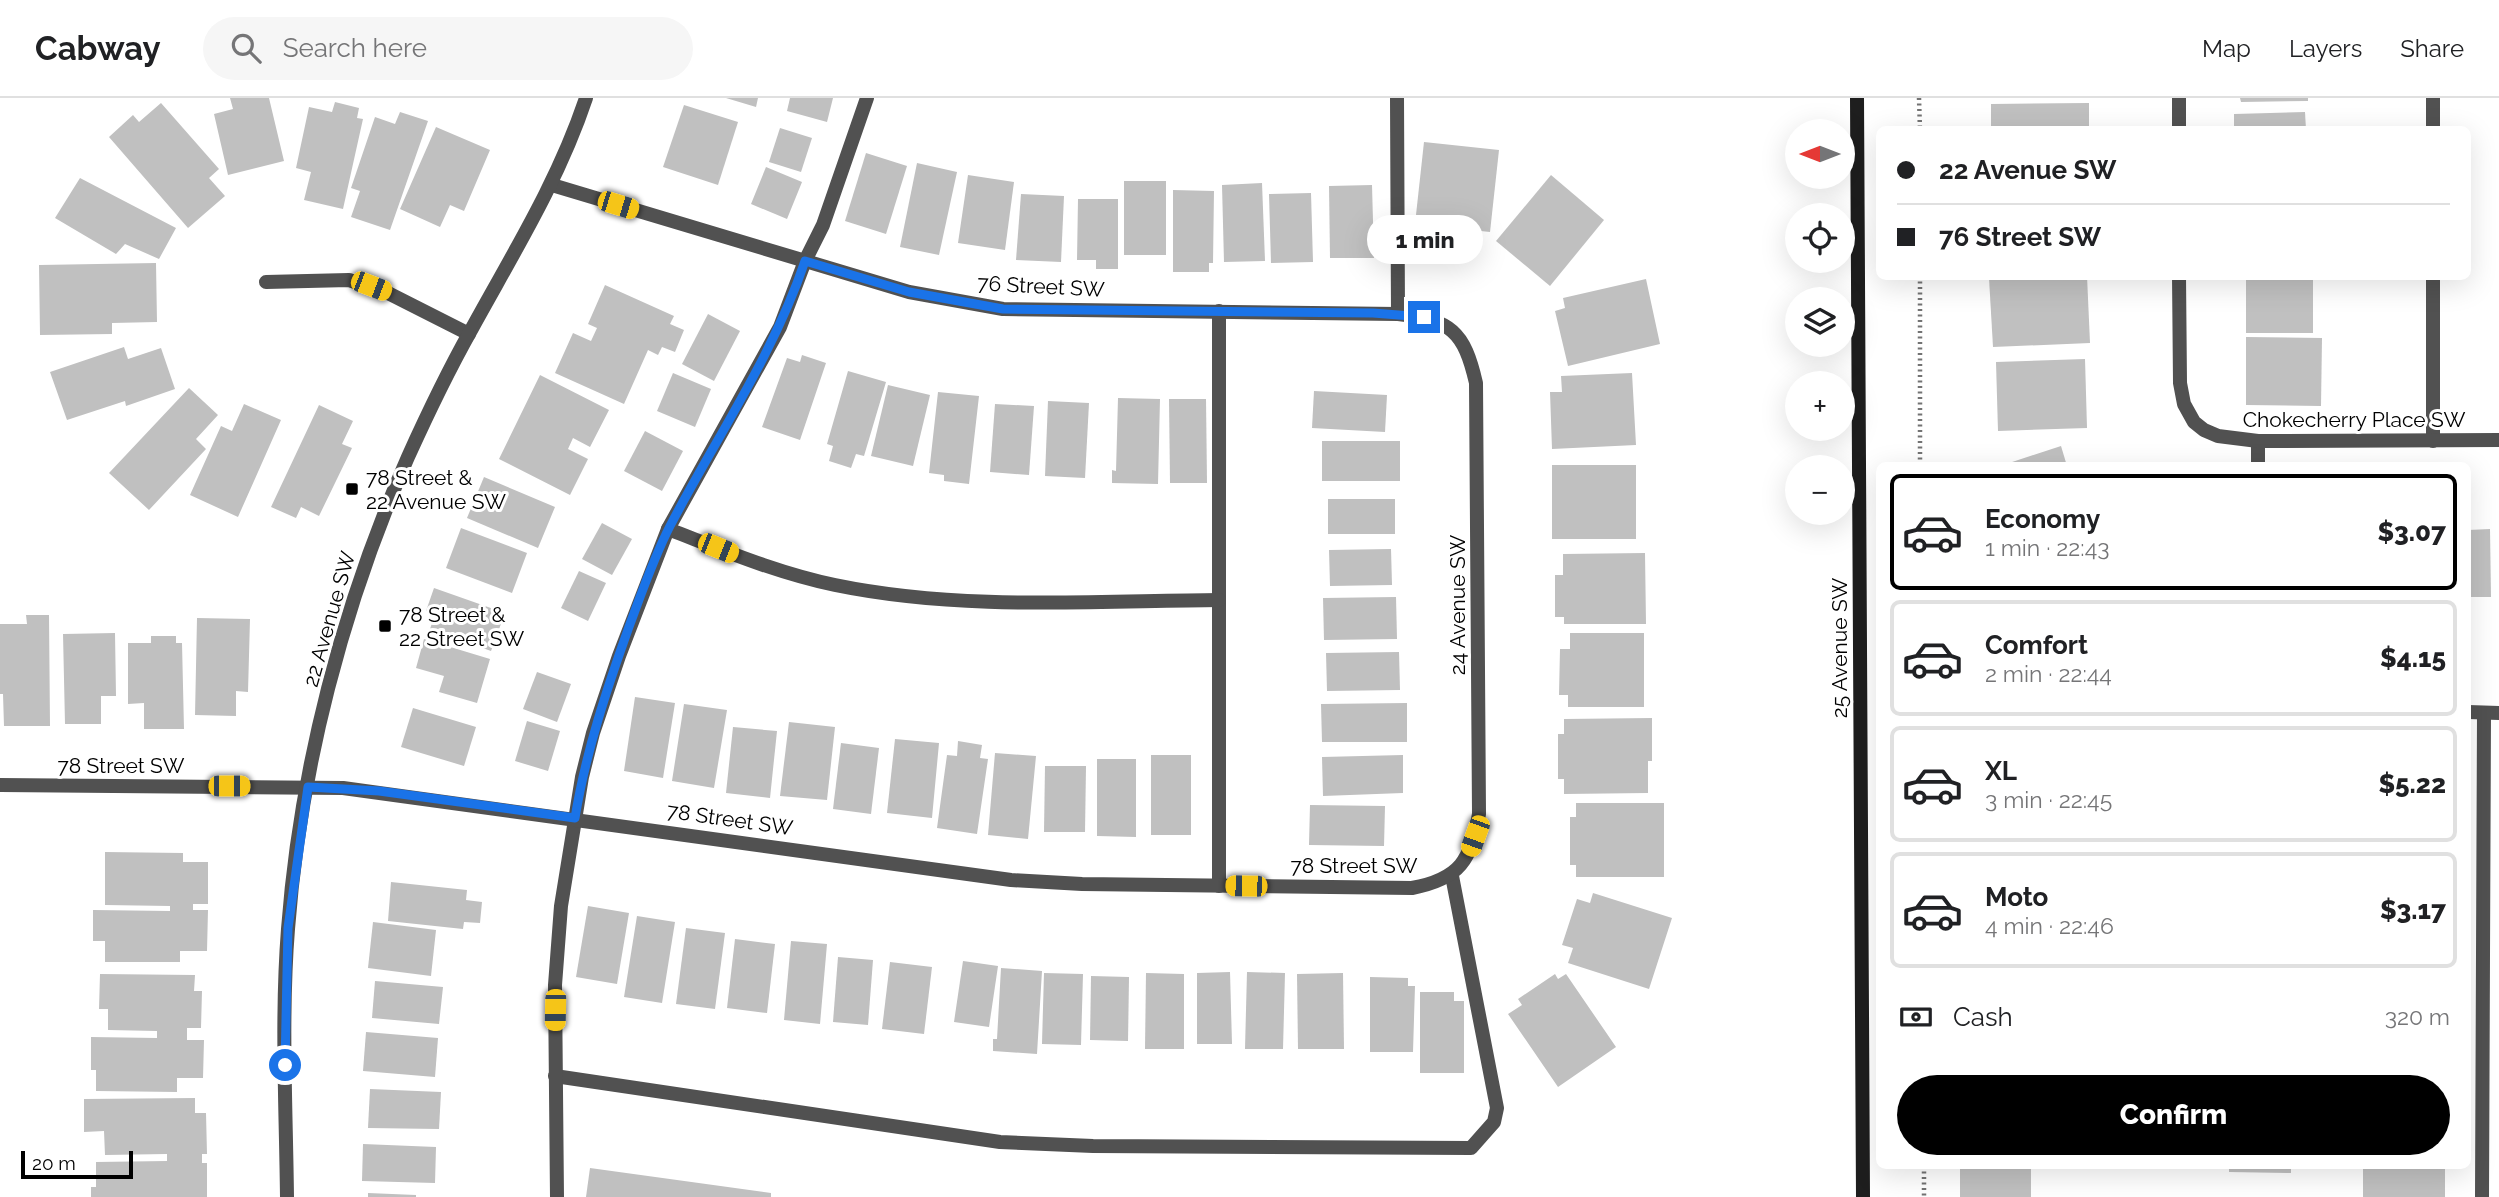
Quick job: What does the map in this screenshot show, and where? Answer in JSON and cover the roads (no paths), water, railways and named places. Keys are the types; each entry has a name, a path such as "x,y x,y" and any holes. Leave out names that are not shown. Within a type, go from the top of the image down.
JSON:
{"main road":[{"name":"25 Avenue SW","path":"1857,98 1863,1197"}],"street":[{"name":"22 Avenue SW","path":"287,1197 285,1039 288,928 308,787 339,656 379,528 413,448 469,334 552,185 586,98"},
{"path":"557,1197 555,985 561,906 575,818 593,733 639,600 668,528 769,349 792,300 805,261 823,225 867,98"},
{"path":"1397,98 1398,314"},
{"path":"2179,98 2179,126"},
{"path":"2434,98 2434,126"},
{"name":"76 Street SW","path":"552,185 909,292 1003,309 1398,314 1441,322 1456,332"},
{"path":"266,282 349,280 388,293 469,334"},
{"name":"Chokecherry Place SW","path":"2179,280 2179,383 2184,404 2194,422 2217,436 2258,441 2499,440"},
{"path":"2434,280 2434,441"},
{"path":"1219,311 1219,886"},
{"name":"24 Avenue SW","path":"1452,876 1469,853 1479,814 1476,383 1466,345 1456,332"},
{"path":"2258,441 2258,462"},
{"path":"668,528 768,568 862,589 962,602 1219,600"},
{"path":"2471,712 2491,713 2482,1197"},
{"name":"78 Street SW","path":"0,785 308,787 379,791 1011,880 1412,888 1452,876"},
{"path":"555,1076 1000,1142 1093,1146 1471,1148 1494,1122 1497,1108 1452,876"}],"place":[{"name":"78 Street & 22 Avenue SW","path":"352,489"},
{"name":"78 Street & 22 Street SW","path":"385,626"}]}
